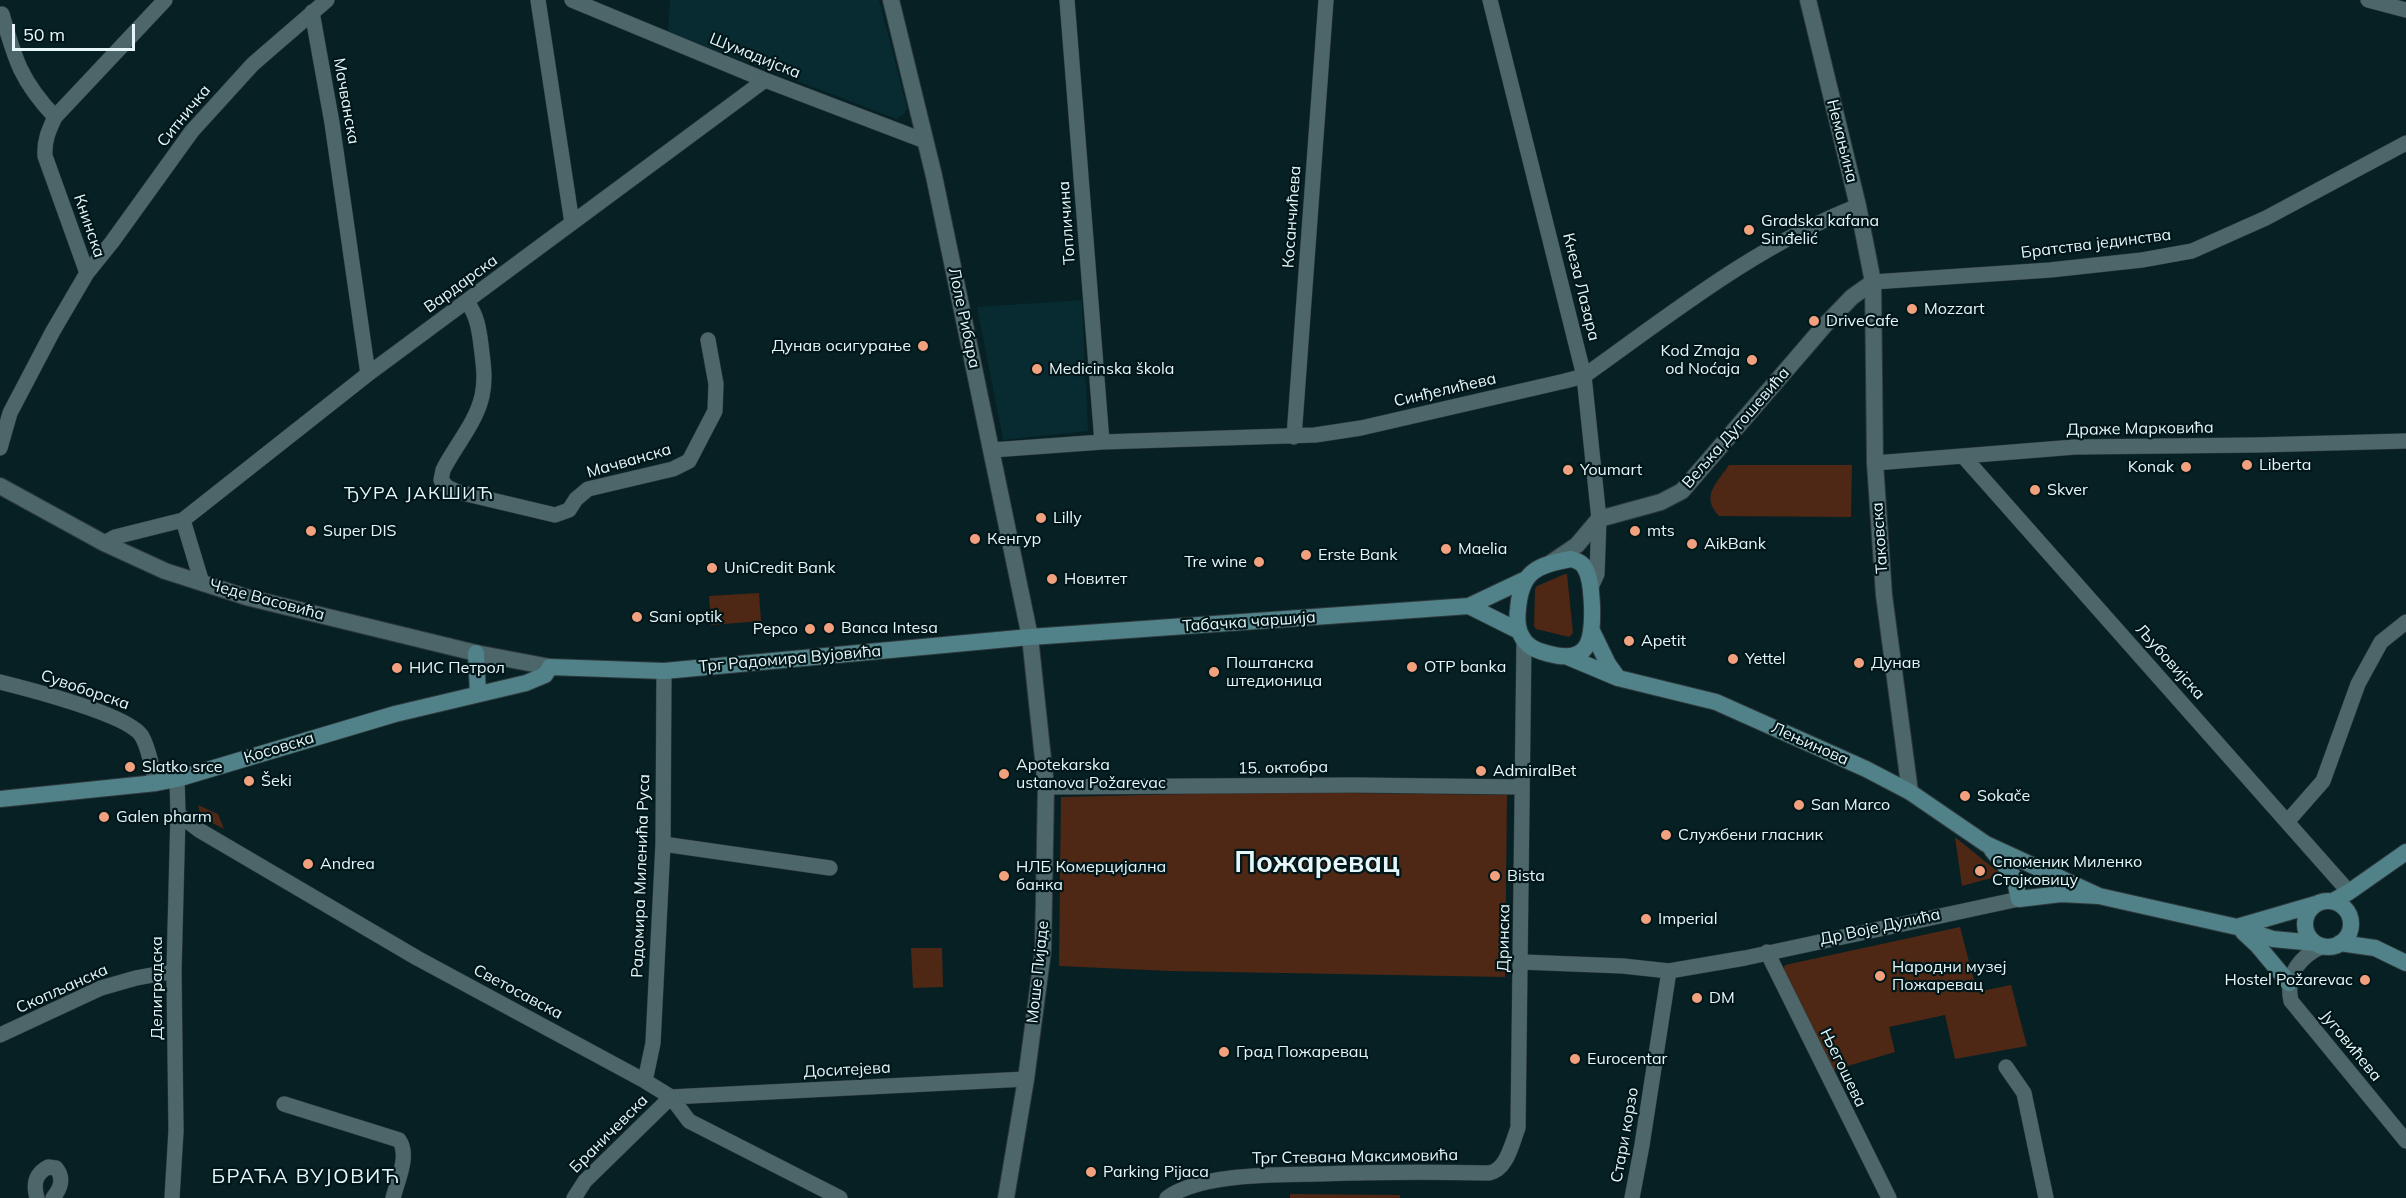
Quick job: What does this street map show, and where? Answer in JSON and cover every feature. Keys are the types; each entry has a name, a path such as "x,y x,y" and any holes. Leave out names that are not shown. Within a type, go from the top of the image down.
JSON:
{"main road":[{"path":"1469,606 1522,636 1534,649 1568,657 1585,648 1590,642 1592,631 1591,587 1583,566 1571,559 1552,562 1537,569 1524,580 1519,589 1517,617 1522,636"},
{"name":"Табачка чаршија","path":"1030,637 1469,606 1524,580"},
{"path":"1592,631 1608,664 1618,678"},
{"name":"Трг Радомира Вујовића","path":"550,667 664,671 1030,637"},
{"path":"476,653 478,694"},
{"name":"Лењинова","path":"1568,657 1618,678 1716,702 1866,769 1910,792 1986,844 2099,896"},
{"name":"Косовска","path":"0,799 177,779 395,714 540,678 550,667"},
{"name":"Лењинова","path":"1986,844 2010,870 2017,885 2019,898"},
{"name":"Др Воје Дулића","path":"2238,927 2324,902 2349,892 2406,852"},
{"path":"2349,892 2349,916 2349,933 2340,943 2335,946 2319,945 2307,933 2305,920 2311,908 2324,902 2344,907 2349,916 2359,932 2375,948"},
{"name":"Др Воје Дулића","path":"2019,898 2061,894 2099,896 2238,927 2273,939 2319,945"},
{"path":"2238,927 2258,946 2289,984"},
{"path":"2340,943 2375,948 2406,963"}],"street":[{"path":"2,14 12,49 28,85 56,117 165,0"},
{"name":"Ситничка","path":"87,273 192,131 253,64 327,0"},
{"path":"538,0 572,223"},
{"name":"Шумадијска","path":"572,0 765,80 926,141"},
{"name":"Лоле Рибара","path":"891,0 926,141 1030,637"},
{"name":"Топличина","path":"1067,0 1102,442"},
{"name":"Косанчићева","path":"1294,437 1326,0"},
{"name":"Кнеза Лазара","path":"1490,0 1584,376 1599,519 1597,574 1591,587"},
{"name":"Немањина","path":"1808,0 1858,206 1873,282"},
{"path":"2368,0 2406,10"},
{"name":"Мачванска","path":"312,12 332,123 368,374"},
{"name":"Вардарска","path":"104,543 115,537 183,520 368,374 765,80"},
{"name":"Книнска","path":"0,448 10,413 52,332 87,273 45,156 47,135 56,117"},
{"name":"Братства јединства","path":"1873,282 2050,270 2142,260 2192,251 2266,218 2406,143"},
{"name":"Синђелићева","path":"992,450 1102,442 1294,437 1361,428 1584,376 1689,300 1767,251 1858,206"},
{"name":"Таковска","path":"1873,282 1875,463 1884,595 1910,792"},
{"name":"Вељка Дугошевића","path":"1599,519 1661,502 1682,491 1825,325 1852,297 1873,282"},
{"name":"Мачванска","path":"467,302 474,312 481,341 484,380 482,397 475,415 443,470 441,480 447,487 458,492 555,515 569,510 588,489 673,469 689,461 715,411 716,384 708,340"},
{"name":"Драже Марковића","path":"1875,463 2075,447 2257,446 2406,441"},
{"name":"Љубовијска","path":"1963,456 2349,892"},
{"name":"Чеде Васовића","path":"0,486 104,543 159,568 202,583 246,597 476,653 550,667"},
{"path":"1552,562 1577,545 1599,519"},
{"path":"183,520 202,583"},
{"path":"2287,822 2323,781 2358,684 2380,642 2406,622"},
{"name":"Дринска","path":"1518,1128 1522,962 1522,636"},
{"name":"Моше Пијаде","path":"1006,1198 1026,1079 1045,932 1046,787 1030,637"},
{"name":"Радомира Миленића Руса","path":"645,1081 653,1043 663,844 664,671"},
{"name":"Сувоборска","path":"0,682 47,694 129,724 142,738 156,783"},
{"name":"Делиградска","path":"172,1198 176,1131 174,971 177,779"},
{"name":"15. октобра","path":"1046,787 1353,785 1522,787"},
{"name":"Светосавска","path":"178,814 199,831 417,958 645,1081 671,1097 689,1121 840,1198"},
{"path":"663,844 830,868"},
{"name":"Др Воје Дулића","path":"1522,962 1623,966 1669,971 2019,898"},
{"path":"2289,984 2303,957 2319,945"},
{"name":"Његошева","path":"1767,952 1889,1198"},
{"name":"Скопљанска","path":"0,1035 101,988 136,978 174,971"},
{"name":"Стари корзо","path":"1632,1198 1669,971"},
{"name":"Југовићева","path":"2289,984 2291,1001 2406,1141"},
{"path":"2006,1067 2024,1093 2046,1198"},
{"name":"Доситејева","path":"671,1097 1026,1079"},
{"name":"Браничевска","path":"574,1198 585,1180 671,1097"},
{"path":"284,1104 399,1140 403,1145 404,1155 393,1198"},
{"name":"Трг Стевана Максимовића","path":"1168,1197 1187,1187 1237,1178 1403,1171 1495,1172 1502,1165 1518,1128"},
{"path":"37,1198 35,1182 40,1172 48,1167 57,1168 61,1176 60,1186 53,1198"}],"shaded area":[{"path":"670,0 879,0 907,108 904,114 897,119 668,32"},
{"name":"Medicinska škola","path":"1082,300 1088,431 1003,440 977,307"},
{"path":"1729,465 1852,465 1851,517 1719,516 1711,502 1712,490"},
{"path":"1567,574 1573,633 1569,637 1536,629 1534,626 1535,589"},
{"path":"759,593 761,621 711,625 709,596"},
{"path":"1272,792 1507,795 1505,977 1170,971 1059,966 1061,797"},
{"path":"198,805 218,814 224,829 201,817"},
{"path":"1955,837 2002,875 1962,886"},
{"path":"1960,927 1977,992 2011,985 2027,1046 1955,1059 1945,1015 1889,1027 1895,1052 1834,1070 1782,972 1785,965"},
{"path":"911,948 942,948 943,987 913,988"},
{"path":"1290,1194 1400,1195 1400,1198 1290,1198"}],"place":[{"name":"Gradska kafana Sinđelić","path":"1749,230"},
{"name":"Mozzart","path":"1912,309"},
{"name":"DriveCafe","path":"1814,321"},
{"name":"Дунав осигурање","path":"923,346"},
{"name":"Kod Zmaja od Noćaja","path":"1752,360"},
{"name":"Medicinska škola","path":"1037,369"},
{"name":"Liberta","path":"2247,465"},
{"name":"Konak","path":"2186,467"},
{"name":"Youmart","path":"1568,470"},
{"name":"Skver","path":"2035,490"},
{"name":"Lilly","path":"1041,518"},
{"name":"Super DIS","path":"311,531"},
{"name":"mts","path":"1635,531"},
{"name":"Кенгур","path":"975,539"},
{"name":"AikBank","path":"1692,544"},
{"name":"Maelia","path":"1446,549"},
{"name":"Erste Bank","path":"1306,555"},
{"name":"Tre wine","path":"1259,562"},
{"name":"UniCredit Bank","path":"712,568"},
{"name":"Новитет","path":"1052,579"},
{"name":"Sani optik","path":"637,617"},
{"name":"Banca Intesa","path":"829,628"},
{"name":"Pepco","path":"810,629"},
{"name":"Apetit","path":"1629,641"},
{"name":"Yettel","path":"1733,659"},
{"name":"Дунав","path":"1859,663"},
{"name":"OTP banka","path":"1412,667"},
{"name":"НИС Петрол","path":"397,668"},
{"name":"Поштанска штедионица","path":"1214,672"},
{"name":"Slatko srce","path":"130,767"},
{"name":"AdmiralBet","path":"1481,771"},
{"name":"Apotekarska ustanova Požarevac","path":"1004,774"},
{"name":"Šeki","path":"249,781"},
{"name":"Sokače","path":"1965,796"},
{"name":"San Marco","path":"1799,805"},
{"name":"Galen pharm","path":"104,817"},
{"name":"Службени гласник","path":"1666,835"},
{"name":"Andrea","path":"308,864"},
{"name":"Споменик Миленко Стојковицу","path":"1980,871"},
{"name":"НЛБ Комерцијална банка","path":"1004,876"},
{"name":"Bista","path":"1495,876"},
{"name":"Imperial","path":"1646,919"},
{"name":"Народни музеј Пожаревац","path":"1880,976"},
{"name":"Hostel Požarevac","path":"2365,980"},
{"name":"DM","path":"1697,998"},
{"name":"Град Пожаревац","path":"1224,1052"},
{"name":"Eurocentar","path":"1575,1059"},
{"name":"Parking Pijaca","path":"1091,1172"}],"district":[{"name":"ЂУРА ЈАКШИЋ","path":"419,494"},
{"name":"Пожаревац","path":"1317,864"},
{"name":"БРАЋА ВУЈОВИЋ","path":"306,1177"}]}
